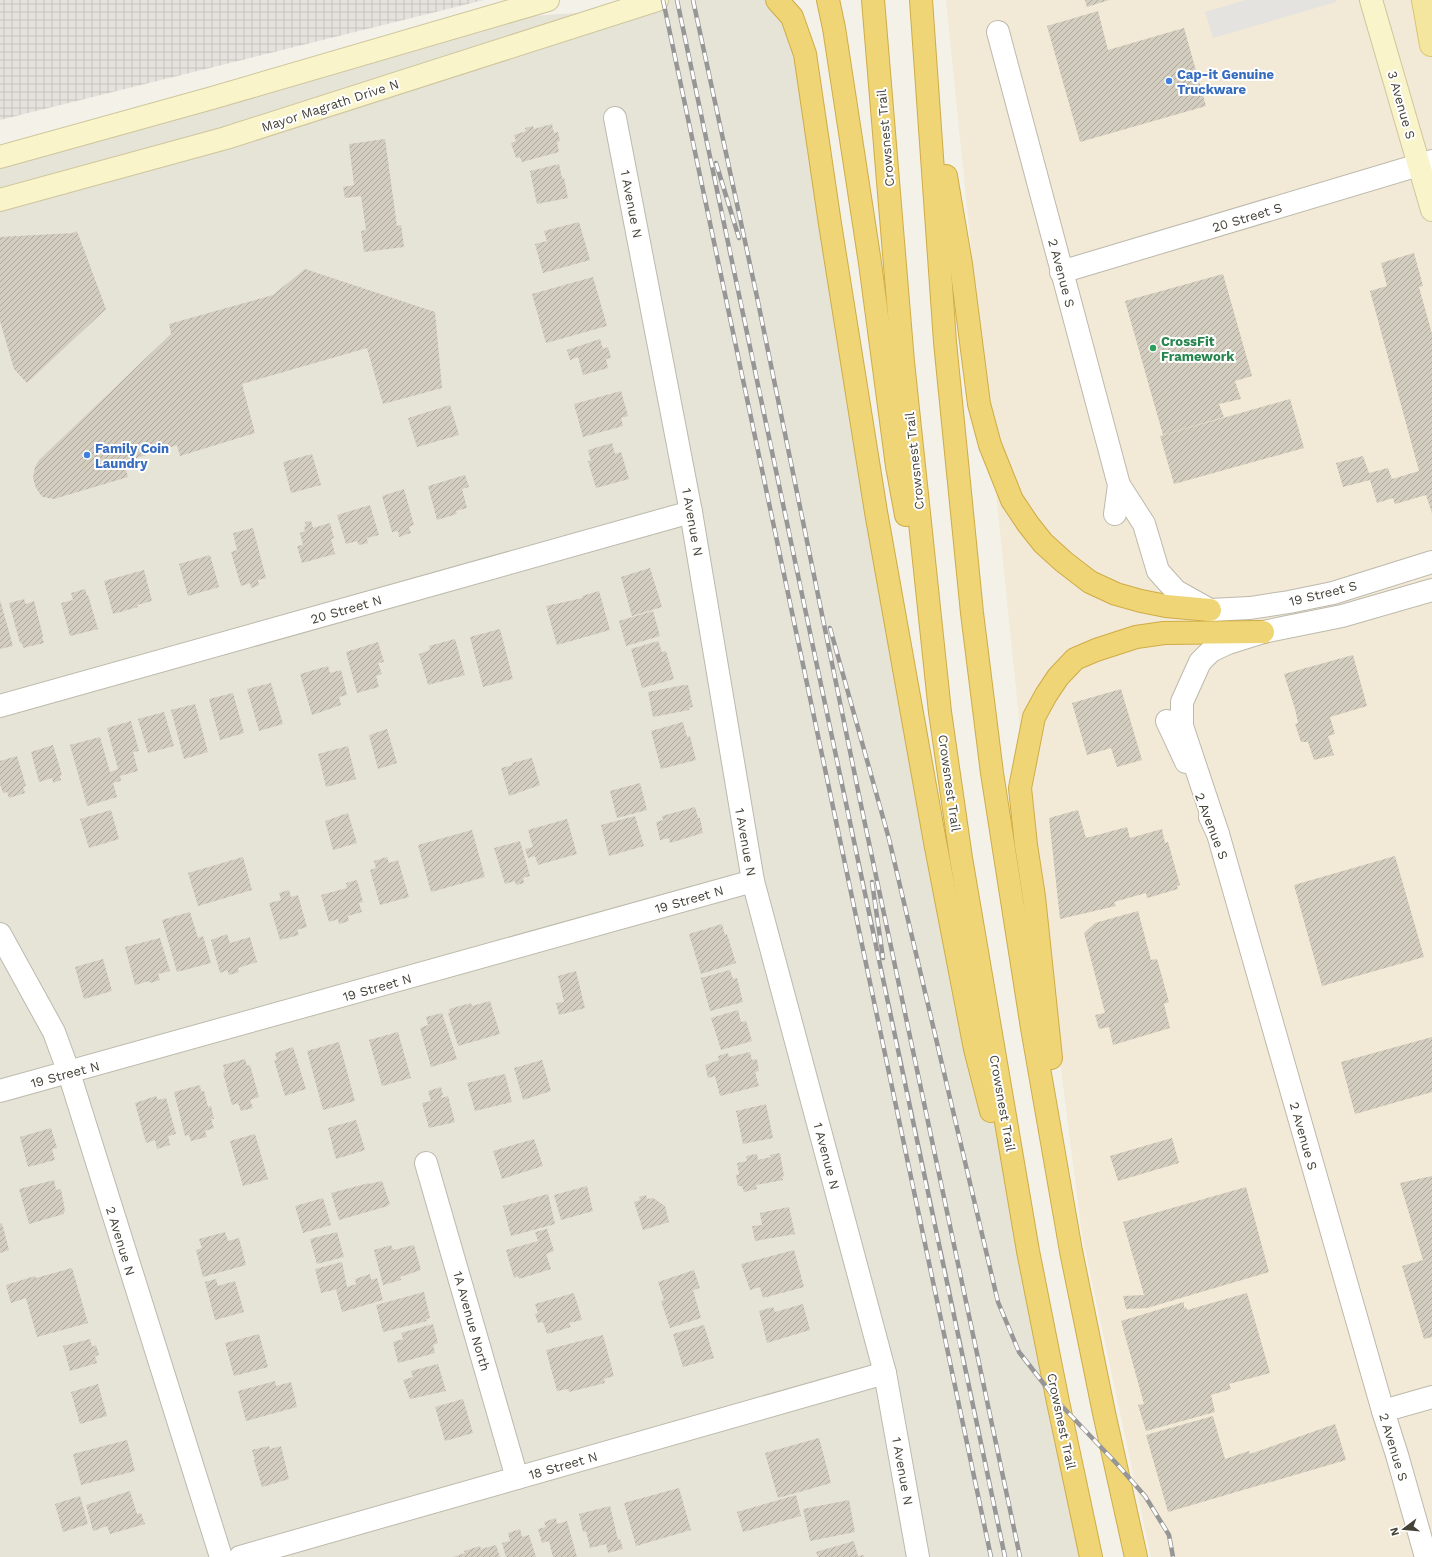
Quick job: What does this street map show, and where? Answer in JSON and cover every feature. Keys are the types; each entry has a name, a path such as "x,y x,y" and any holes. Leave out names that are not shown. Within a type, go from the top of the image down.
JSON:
{"highway":[{"path":"777,0 792,17 805,54 874,504 934,842 975,1049 1028,1251"},
{"path":"828,0 834,28 870,263 897,466 940,712"},
{"path":"921,2 945,342 972,613 993,780 1032,1028 1071,1250 1104,1413 1136,1557"},
{"name":"Crowsnest Trail","path":"874,9 903,362 940,712 961,858 1028,1251 1091,1557"},
{"path":"924,38 961,264 979,404 990,445 1012,500 1043,544 1090,582 1116,594 1141,601 1166,606 1210,610"},
{"path":"1071,1250 1034,897 1026,845 1020,788 1034,717 1058,677 1075,659 1096,650 1136,637 1164,633 1263,632"}],"main road":[{"path":"0,157 212,98 548,0"},
{"name":"Mayor Magrath Drive N","path":"0,200 226,138 657,0"},
{"name":"3 Avenue S","path":"1371,0 1426,163 1432,210"},
{"path":"1417,0 1432,46"},
{"path":"1423,0 1432,46"}],"street":[{"name":"2 Avenue S","path":"998,32 1119,485 1115,514"},
{"name":"1 Avenue N","path":"615,118 692,512 753,881 885,1373 918,1557"},
{"name":"20 Street S","path":"1061,272 1426,163"},
{"path":"1119,485 1144,524 1158,571 1176,591 1210,610"},
{"name":"20 Street N","path":"0,706 692,512"},
{"name":"19 Street S","path":"1210,610 1250,608 1318,596 1432,562"},
{"name":"19 Street S","path":"1218,834 1182,726 1182,702 1200,662 1211,651 1228,643 1263,632 1342,616 1432,590"},
{"name":"2 Avenue S","path":"1167,721 1218,834 1426,1557"},
{"name":"19 Street N","path":"0,1091 753,881"},
{"name":"2 Avenue N","path":"0,934 54,1032 69,1073 221,1557"},
{"name":"1A Avenue North","path":"426,1163 517,1478"},
{"name":"18 Street N","path":"240,1557 885,1373"},
{"path":"1383,1411 1432,1397"}],"shaded area":[{"path":"0,0 484,0 0,120"},
{"path":"659,0 782,0 805,54 975,1049 1028,1251 1091,1557 0,1557 0,154 483,19 625,10"},
{"path":"946,0 1432,0 1432,1557 1151,1557 1082,1235 1028,807"},
{"path":"1245,0 1336,0 1336,2 1213,38 1205,12"}],"building":[{"path":"1085,0 1109,0 1087,7"},
{"path":"1098,11 1108,50 1184,28 1206,106 1080,142 1047,26"},
{"path":"552,124 554,133 558,132 560,141 557,142 559,152 522,162 520,157 516,158 511,143 516,141 514,135 526,131 525,128 533,126 534,129"},
{"path":"385,139 397,226 401,225 404,247 364,252 361,231 366,230 361,196 345,198 343,187 354,185 349,144"},
{"path":"559,164 562,178 564,178 568,198 537,204 530,171"},
{"path":"579,222 590,260 543,273 535,244 547,241 544,231"},
{"path":"77,231 106,309 27,383 14,369 0,321 0,237 73,233"},
{"path":"1414,253 1423,286 1419,287 1432,334 1432,513 1426,495 1395,504 1393,498 1377,503 1370,480 1343,487 1336,463 1363,456 1369,473 1388,468 1392,479 1419,471 1370,291 1387,286 1381,263"},
{"path":"305,269 435,312 442,388 383,404 367,348 242,384 255,433 180,456 177,445 124,462 128,477 54,499 43,497 40,494 36,488 33,478 35,467 39,460 171,334 169,324 273,295"},
{"path":"1223,274 1252,376 1235,381 1241,399 1219,404 1224,417 1163,435 1125,301"},
{"path":"593,277 607,326 546,343 532,294"},
{"path":"600,339 603,349 608,347 611,358 606,359 608,368 583,375 578,357 570,360 567,350"},
{"path":"621,391 628,416 621,418 623,426 583,437 574,404"},
{"path":"1290,399 1304,448 1174,484 1160,436"},
{"path":"450,405 459,435 417,447 408,418"},
{"path":"612,443 615,454 621,452 629,479 596,488 588,461 591,461 588,450"},
{"path":"312,454 321,485 291,493 283,462"},
{"path":"465,475 469,487 462,489 467,508 456,511 457,514 437,520 428,486"},
{"path":"404,489 414,525 409,527 411,533 399,537 398,531 392,532 382,496"},
{"path":"370,505 379,535 367,538 368,543 359,545 357,541 346,544 337,515"},
{"path":"311,521 313,528 330,523 334,538 331,539 335,554 302,563 297,546 303,545 300,533 305,531 305,522"},
{"path":"253,528 266,578 258,580 259,585 251,588 250,583 241,586 231,552 237,550 233,533"},
{"path":"210,555 219,587 188,596 179,564"},
{"path":"650,568 662,607 632,616 621,577"},
{"path":"144,570 152,601 137,605 138,607 113,614 104,581"},
{"path":"85,589 98,629 70,636 61,603 73,600 71,593"},
{"path":"599,591 610,630 557,645 546,606 583,598 582,596"},
{"path":"24,599 26,604 34,601 44,643 23,648 22,643 20,643 9,603"},
{"path":"0,600 13,646 0,649"},
{"path":"653,611 660,636 626,646 619,621"},
{"path":"500,629 513,679 483,687 470,637"},
{"path":"455,639 465,675 428,685 419,654 430,650 429,646"},
{"path":"658,641 662,652 666,651 674,679 642,688 631,649"},
{"path":"378,642 384,662 378,663 382,674 376,676 379,687 357,693 346,652"},
{"path":"1353,655 1367,706 1330,717 1335,734 1328,736 1334,755 1314,760 1308,742 1301,742 1295,724 1298,723 1295,709 1284,674"},
{"path":"328,666 330,673 341,670 347,695 339,697 341,705 312,715 300,674"},
{"path":"271,683 283,724 259,731 247,689"},
{"path":"688,685 693,707 689,708 689,710 653,717 648,692"},
{"path":"1121,689 1142,760 1117,767 1111,748 1087,755 1072,703"},
{"path":"233,693 244,733 220,740 209,699"},
{"path":"195,704 208,752 184,759 171,710"},
{"path":"164,712 174,746 148,753 138,719"},
{"path":"131,721 139,751 133,752 138,771 120,776 121,781 113,783 117,797 87,806 70,745 100,737 110,772 118,769 107,728"},
{"path":"683,722 687,737 690,736 696,760 661,769 651,731"},
{"path":"387,729 397,763 378,769 369,735"},
{"path":"53,745 62,775 60,776 61,780 53,783 52,778 39,782 31,752"},
{"path":"348,746 356,779 326,787 318,754"},
{"path":"17,756 26,786 23,787 25,793 9,798 7,792 3,793 0,784 0,761"},
{"path":"532,758 540,785 509,796 501,768 513,765 512,763"},
{"path":"640,783 647,810 617,818 610,791"},
{"path":"695,807 698,818 700,818 703,833 670,843 669,838 660,840 656,822 663,820 662,816"},
{"path":"111,810 119,839 89,848 80,819"},
{"path":"1078,810 1086,838 1127,827 1130,838 1162,829 1165,843 1168,842 1180,885 1177,886 1178,889 1147,898 1146,893 1114,902 1116,906 1060,919 1049,818"},
{"path":"348,813 357,843 333,850 325,821"},
{"path":"635,816 644,846 609,856 601,825"},
{"path":"567,819 577,854 538,865 535,856 528,858 525,849 533,847 528,830"},
{"path":"472,830 485,877 431,892 418,845"},
{"path":"520,841 530,876 523,878 524,883 516,885 515,881 505,884 494,848"},
{"path":"1395,856 1424,957 1322,986 1294,885"},
{"path":"243,857 252,890 198,906 188,873"},
{"path":"387,857 389,863 398,860 409,897 380,905 370,870 376,868 374,861"},
{"path":"357,880 363,902 359,903 362,912 348,916 349,921 339,924 338,919 329,922 321,895 347,888 346,883"},
{"path":"289,890 291,897 298,895 307,927 297,930 299,935 280,940 269,903 281,900 279,893"},
{"path":"1138,911 1151,960 1157,959 1169,1002 1164,1004 1170,1028 1113,1045 1109,1027 1099,1029 1095,1015 1105,1013 1084,933 1095,923"},
{"path":"190,912 198,938 203,936 211,963 177,972 162,920"},
{"path":"722,924 725,935 727,934 736,963 701,974 689,934"},
{"path":"227,934 230,943 250,937 257,962 238,968 239,972 229,975 227,970 220,973 211,940"},
{"path":"160,938 170,971 158,974 160,980 135,985 125,947"},
{"path":"103,959 112,991 84,999 75,967"},
{"path":"730,970 733,979 737,978 743,1002 710,1011 701,978"},
{"path":"576,971 585,1008 559,1015 556,1003 564,1002 558,976"},
{"path":"490,1001 500,1034 458,1046 448,1013 450,1012 449,1009 471,1003 472,1006"},
{"path":"738,1010 741,1022 746,1021 752,1041 721,1050 711,1018"},
{"path":"442,1013 457,1059 431,1067 420,1028 428,1025 426,1017"},
{"path":"398,1032 411,1078 382,1086 369,1040"},
{"path":"1432,1037 1432,1092 1355,1114 1341,1062"},
{"path":"339,1042 355,1101 323,1110 307,1051"},
{"path":"293,1047 306,1089 285,1096 274,1060 277,1060 275,1053"},
{"path":"750,1052 752,1060 757,1059 759,1071 755,1072 759,1086 720,1096 715,1076 708,1078 705,1065 719,1060 718,1056 728,1053 729,1057"},
{"path":"245,1059 247,1066 250,1065 259,1097 250,1100 253,1108 241,1111 238,1103 232,1105 223,1073 225,1072 223,1065"},
{"path":"542,1060 551,1091 523,1100 514,1068"},
{"path":"505,1074 512,1102 475,1111 467,1083"},
{"path":"200,1085 201,1091 204,1091 208,1107 211,1106 214,1119 211,1119 214,1128 205,1131 207,1137 191,1141 189,1135 185,1136 174,1092"},
{"path":"441,1087 443,1095 441,1096 442,1098 448,1096 455,1122 429,1128 422,1103 431,1101 428,1091"},
{"path":"156,1096 158,1100 166,1098 176,1134 168,1136 170,1145 157,1149 155,1140 146,1143 135,1103"},
{"path":"766,1104 773,1138 743,1144 736,1111"},
{"path":"356,1120 365,1150 336,1159 328,1128"},
{"path":"51,1128 57,1148 52,1149 55,1160 28,1167 20,1137"},
{"path":"255,1134 268,1179 243,1186 230,1141"},
{"path":"1172,1138 1179,1163 1118,1181 1110,1156"},
{"path":"534,1139 543,1166 502,1179 493,1151"},
{"path":"780,1153 784,1176 782,1177 783,1180 756,1185 757,1189 744,1192 742,1186 738,1186 736,1175 739,1174 737,1163 747,1161 746,1156 757,1154 758,1160"},
{"path":"1432,1176 1432,1337 1424,1339 1402,1266 1423,1260 1400,1183"},
{"path":"54,1180 56,1190 61,1189 65,1211 64,1214 29,1224 19,1189"},
{"path":"382,1181 390,1204 388,1206 339,1220 331,1193"},
{"path":"587,1186 593,1211 561,1220 554,1195"},
{"path":"1246,1187 1269,1272 1147,1308 1126,1309 1123,1296 1144,1295 1123,1222"},
{"path":"548,1194 555,1224 511,1236 503,1206"},
{"path":"646,1195 647,1199 653,1198 665,1206 669,1222 643,1230 634,1202 640,1200 639,1197"},
{"path":"323,1198 331,1225 303,1233 295,1206"},
{"path":"789,1207 795,1234 755,1241 752,1226 762,1225 760,1213"},
{"path":"2,1223 9,1250 0,1253 0,1224"},
{"path":"547,1229 554,1251 546,1254 551,1269 519,1279 518,1276 514,1278 506,1250 538,1241 535,1232"},
{"path":"225,1232 228,1241 239,1238 246,1265 203,1277 196,1250 202,1248 199,1239"},
{"path":"337,1232 344,1257 317,1264 310,1239"},
{"path":"391,1245 393,1250 414,1245 421,1270 400,1277 401,1280 383,1285 374,1250"},
{"path":"794,1250 804,1287 763,1298 760,1287 750,1290 741,1264"},
{"path":"342,1262 347,1287 356,1284 355,1279 370,1274 371,1280 377,1278 383,1300 342,1312 336,1290 342,1288 321,1293 315,1269"},
{"path":"72,1268 88,1323 37,1337 26,1298 11,1303 6,1285 35,1276 36,1278"},
{"path":"694,1270 700,1288 693,1290 701,1318 670,1328 661,1301 664,1300 658,1282"},
{"path":"216,1279 218,1286 235,1281 244,1312 215,1320 205,1282"},
{"path":"424,1292 430,1318 426,1319 427,1321 383,1332 376,1305"},
{"path":"574,1293 582,1320 569,1323 571,1327 547,1334 543,1322 538,1323 535,1314 538,1313 535,1304"},
{"path":"1247,1293 1270,1373 1229,1384 1231,1389 1211,1395 1215,1412 1146,1431 1138,1405 1144,1404 1121,1321 1184,1302 1184,1308 1186,1307 1187,1310"},
{"path":"803,1304 810,1330 767,1343 759,1311 773,1307 775,1312"},
{"path":"433,1324 438,1343 433,1345 435,1353 398,1363 393,1342 403,1339 401,1333"},
{"path":"704,1325 714,1358 683,1367 673,1334"},
{"path":"259,1334 268,1367 234,1376 225,1343"},
{"path":"603,1335 614,1376 604,1379 605,1383 569,1392 568,1389 557,1391 546,1350"},
{"path":"90,1339 92,1347 96,1345 99,1355 95,1356 97,1363 70,1371 63,1346"},
{"path":"438,1364 446,1391 410,1399 403,1380 413,1377 411,1371"},
{"path":"275,1381 276,1386 291,1382 297,1407 246,1421 238,1391"},
{"path":"98,1384 107,1416 80,1424 71,1392"},
{"path":"463,1399 473,1433 445,1441 435,1407"},
{"path":"1213,1416 1225,1459 1249,1451 1250,1454 1335,1424 1346,1460 1168,1512 1146,1435"},
{"path":"819,1438 831,1483 778,1498 765,1453"},
{"path":"127,1440 135,1471 81,1485 73,1454"},
{"path":"269,1446 270,1449 281,1446 289,1479 262,1487 252,1450"},
{"path":"679,1488 691,1530 636,1546 624,1503"},
{"path":"130,1491 137,1514 141,1513 145,1524 110,1534 107,1526 93,1531 86,1505"},
{"path":"796,1495 801,1516 743,1532 737,1512"},
{"path":"80,1496 88,1524 63,1532 55,1504"},
{"path":"849,1500 855,1532 810,1541 803,1509"},
{"path":"610,1506 618,1540 620,1539 623,1549 608,1553 606,1544 590,1548 586,1531 583,1532 579,1514"},
{"path":"556,1518 557,1524 567,1521 577,1557 553,1557 549,1541 542,1543 538,1529 546,1527 544,1522"},
{"path":"520,1529 522,1537 529,1535 536,1557 506,1557 502,1543 510,1541 508,1533"},
{"path":"854,1541 858,1556 863,1555 864,1557 818,1557 816,1552"},
{"path":"496,1545 500,1557 453,1557 465,1553 464,1551 480,1546 481,1549"}],"railway":[{"path":"663,0 991,1557"},
{"path":"677,0 1005,1557"},
{"path":"693,0 757,297 861,805 1020,1557"},
{"path":"716,163 739,238"},
{"path":"830,628 889,839 998,1302 1019,1352 1058,1402 1145,1496 1169,1535 1173,1557"},
{"path":"872,882 883,958"}],"place":[{"name":"Cap-it Genuine Truckware","path":"1169,81"},
{"name":"CrossFit Framework","path":"1153,348"},
{"name":"Family Coin Laundry","path":"87,455"}]}
